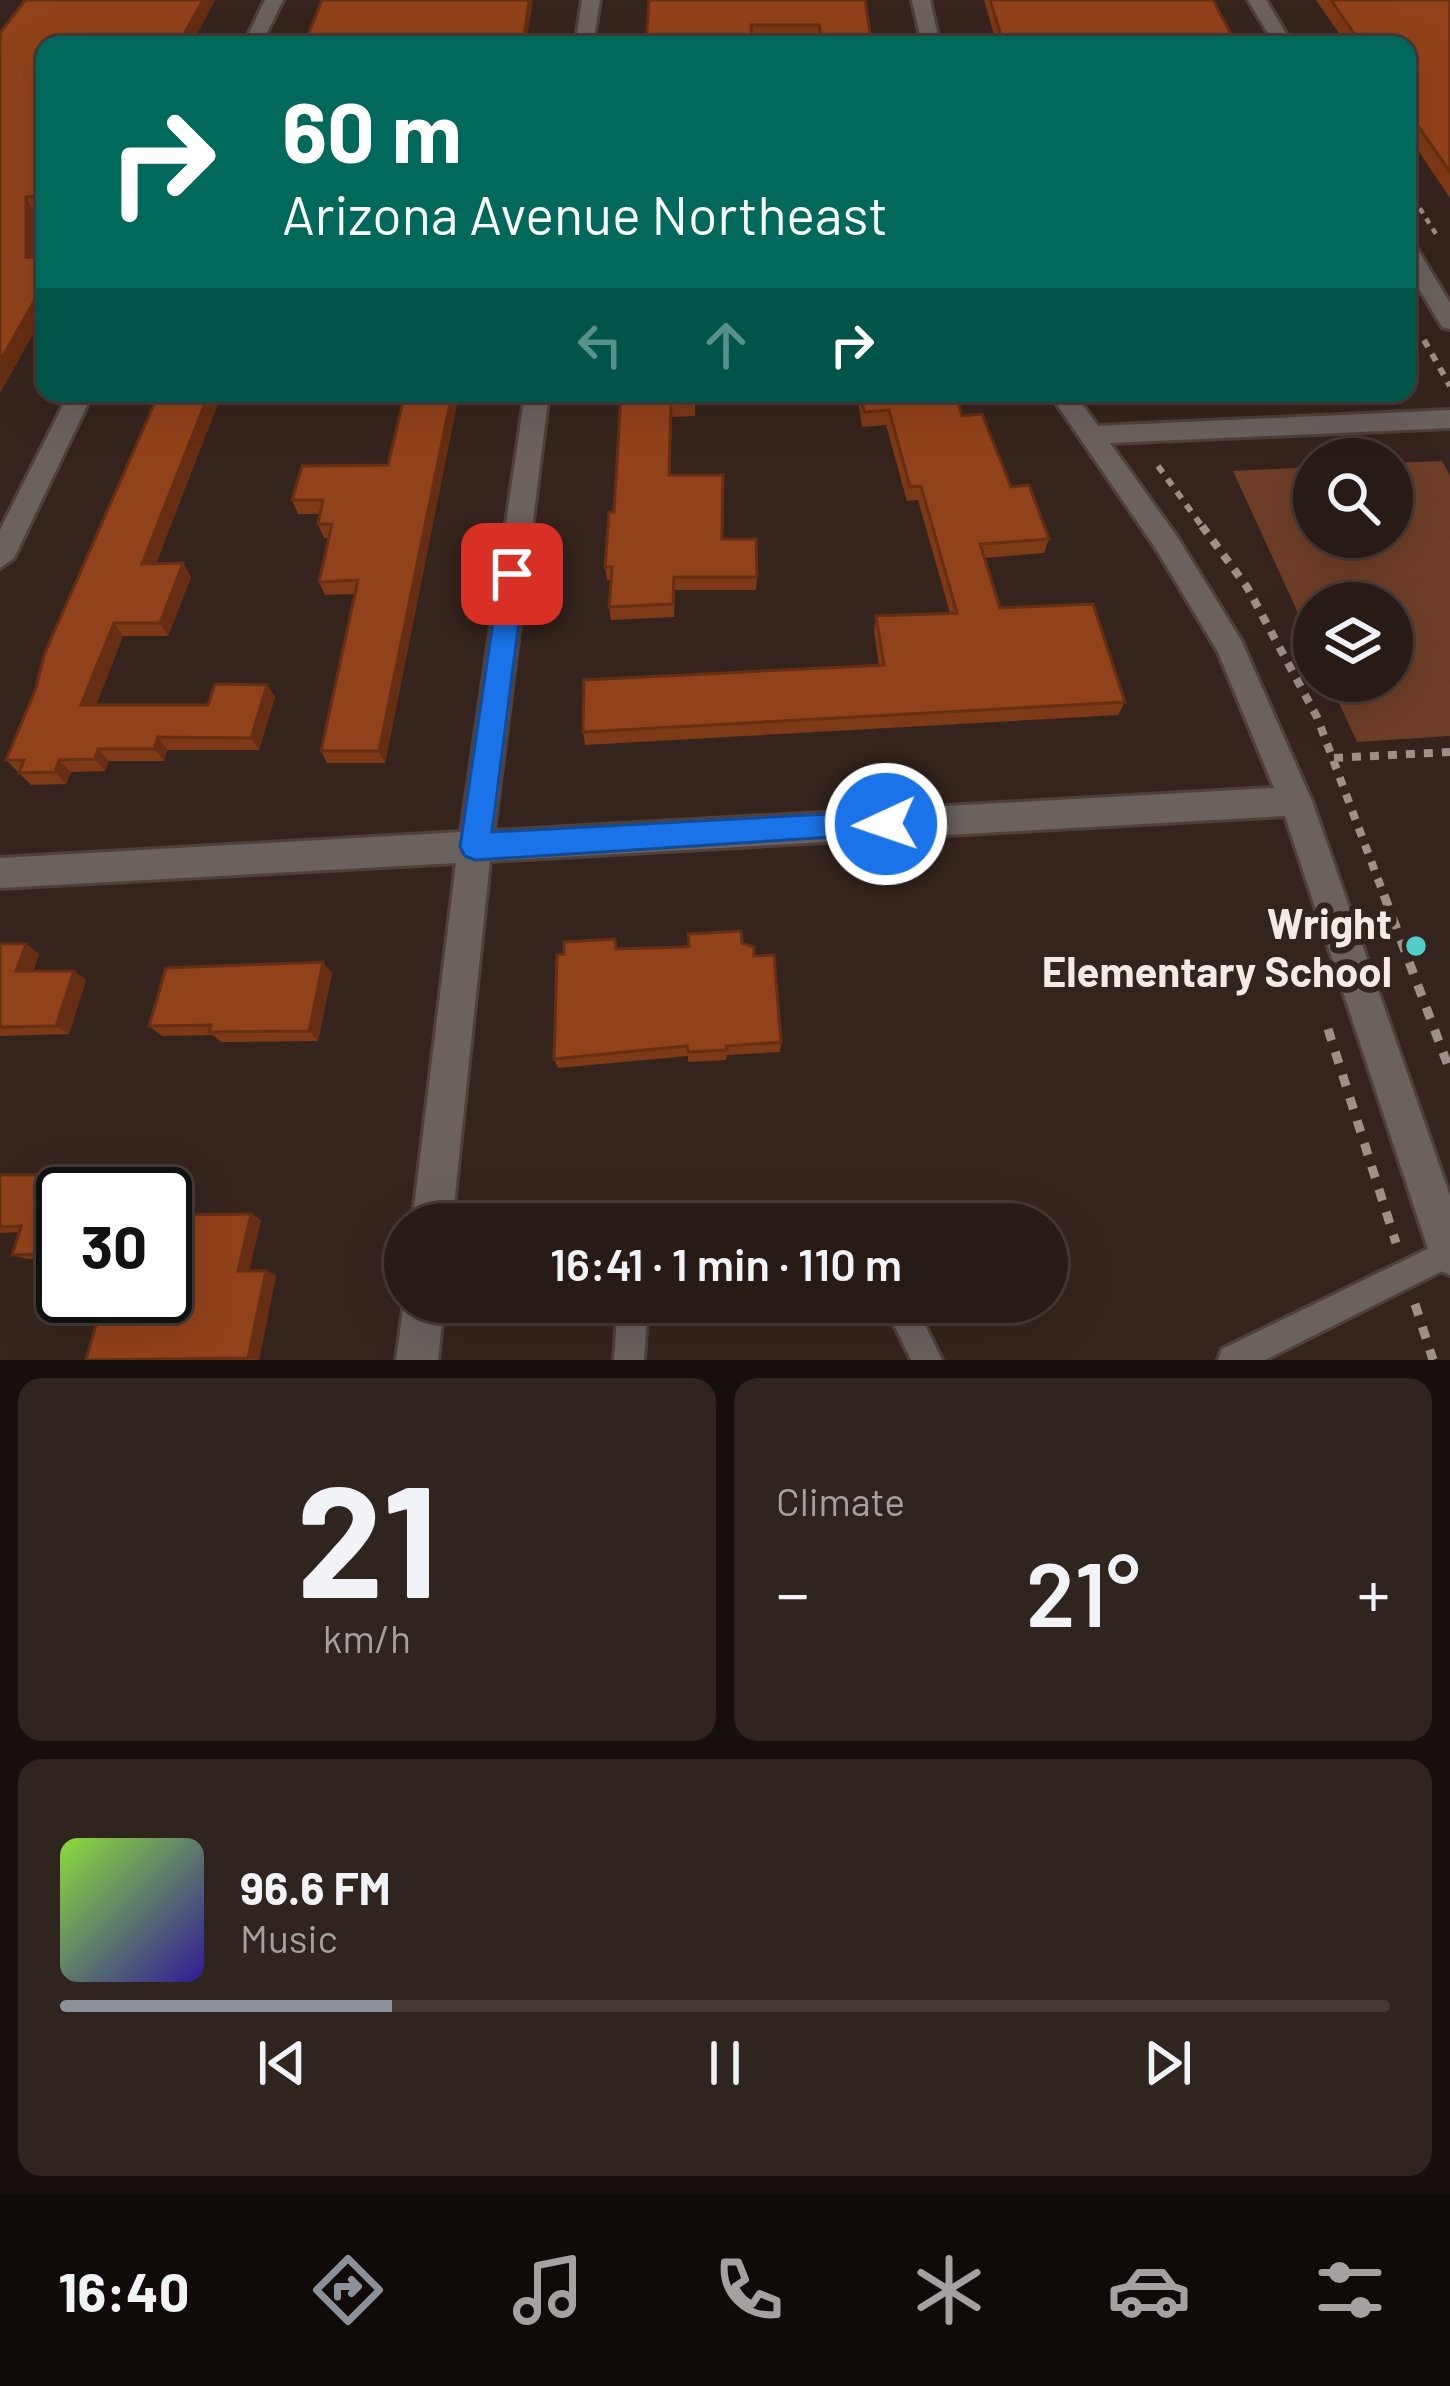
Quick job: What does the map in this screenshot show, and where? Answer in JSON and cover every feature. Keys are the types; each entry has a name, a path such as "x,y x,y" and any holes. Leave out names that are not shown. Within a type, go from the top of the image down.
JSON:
{"street":[{"path":"256,36 274,0"},
{"path":"585,36 591,0"},
{"path":"921,0 929,36"},
{"path":"1257,0 1279,36"},
{"path":"1416,265 1450,322"},
{"path":"0,558 77,402"},
{"path":"434,1203 475,847 536,402"},
{"path":"1066,402 1166,542 1231,648 1296,801 1449,1254"},
{"path":"1090,435 1450,419"},
{"path":"0,873 1296,801"},
{"path":"417,1360 421,1323"}],"lane":[{"path":"1233,1360 1449,1254"},
{"path":"629,1360 632,1323"},
{"path":"908,1323 927,1360"}],"path":[{"path":"1416,202 1439,239"},
{"path":"1418,329 1450,386"},
{"path":"1149,456 1255,601 1310,702 1450,1071"},
{"path":"1334,758 1450,752"},
{"path":"1348,851 1368,850"},
{"path":"1322,1008 1433,1360"}],"shaded area":[{"path":"1442,461 1450,475 1450,736 1357,742 1339,702 1413,702 1413,582 1293,582 1293,602 1233,471 1293,468 1293,558 1413,558 1413,462"}],"building":[{"path":"25,0 203,0 183,36 36,36 36,196 26,197 26,257 36,257 36,298 0,361 0,33"},
{"path":"322,0 529,0 524,36 308,36"},
{"path":"649,0 865,0 871,36 821,36 819,25 751,25 752,36 647,36"},
{"path":"990,0 1213,0 1232,36 1001,36"},
{"path":"1331,0 1450,0 1450,172 1416,123 1416,36 1356,36"},
{"path":"155,402 205,402 142,564 183,563 160,623 114,623 81,705 208,705 215,684 267,685 251,738 158,737 154,749 98,749 95,759 59,760 55,772 19,773 24,760 6,760 36,688 44,655"},
{"path":"403,402 450,402 379,751 321,751 358,580 319,582 332,524 318,524 323,500 292,500 302,466 388,465"},
{"path":"620,402 695,402 671,403 669,475 723,475 722,539 756,539 757,577 674,577 673,604 609,607 612,567 605,567 609,512 614,512"},
{"path":"862,402 958,402 962,416 982,414 1011,487 1029,485 1049,539 980,544 1000,608 1093,604 1125,702 583,732 584,680 884,665 876,616 957,613 921,486 910,487 889,410 864,412"},
{"path":"741,931 742,943 754,947 754,956 774,955 781,1042 726,1046 727,1050 688,1052 687,1046 554,1059 557,955 564,954 564,942 615,939 616,949 684,947 689,946 688,934"},
{"path":"0,944 26,944 16,971 74,971 56,1026 0,1027"},
{"path":"323,962 309,1031 209,1032 211,1025 149,1026 166,968"},
{"path":"0,1175 36,1175 36,1255 12,1255 21,1226 0,1227"},
{"path":"251,1214 238,1271 266,1271 248,1358 86,1360 96,1323 192,1323 192,1215"}],"place":[{"name":"Wright Elementary School","path":"1416,946"}],"route":[{"path":"512,574 475,847 886,824"}]}
